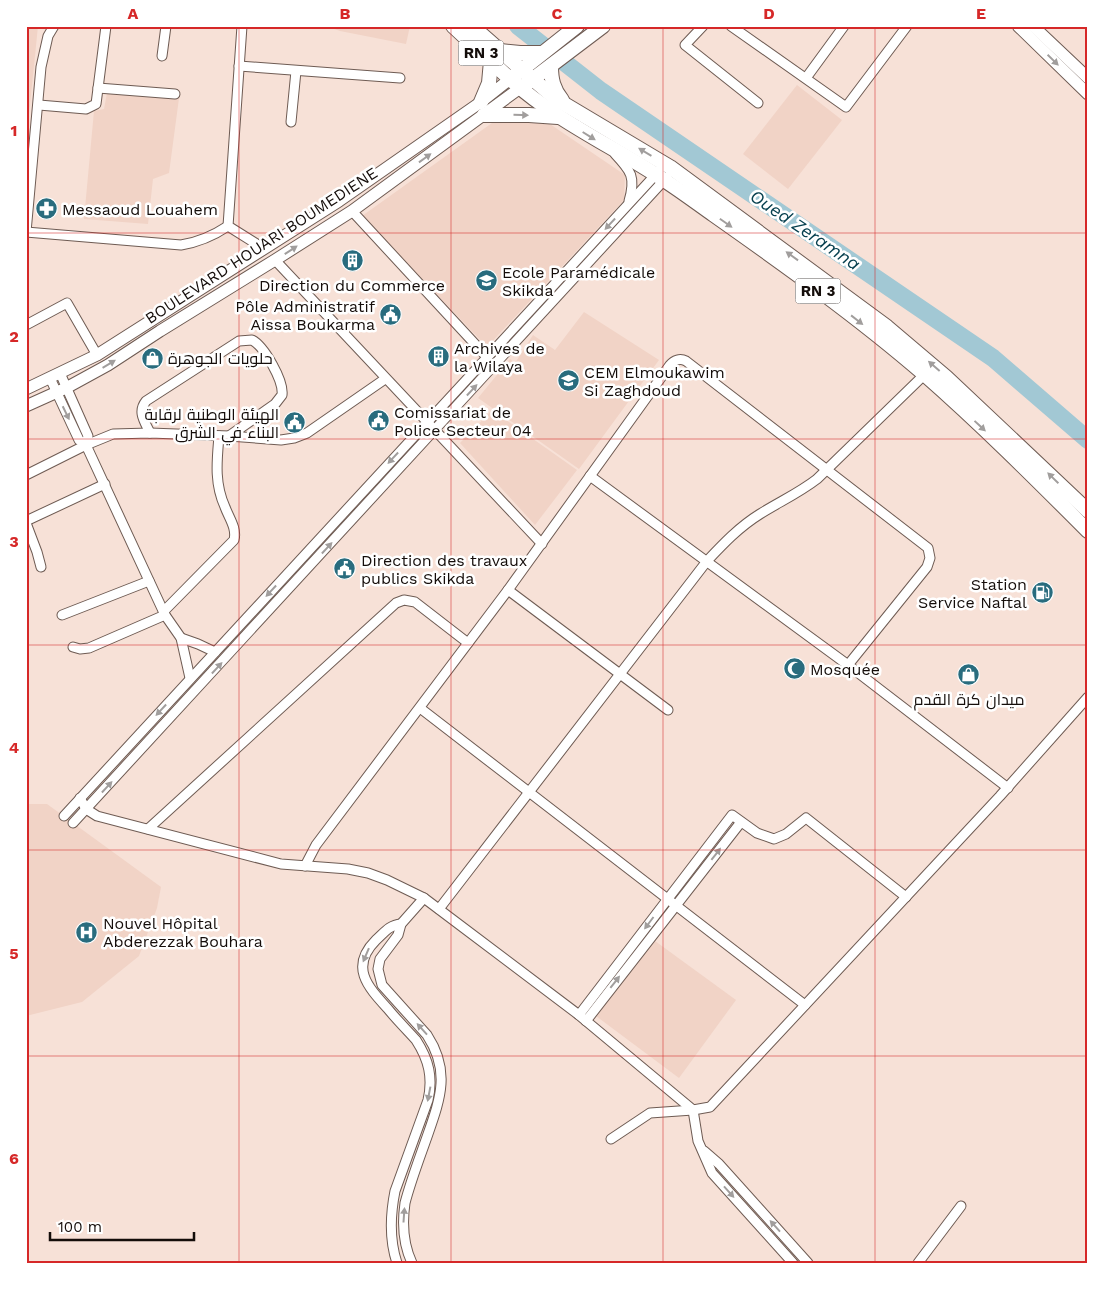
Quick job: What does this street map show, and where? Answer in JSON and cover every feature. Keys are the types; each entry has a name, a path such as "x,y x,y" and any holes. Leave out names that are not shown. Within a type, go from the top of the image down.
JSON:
{"main road":[{"name":"RN 3","path":"453,26 515,84 559,117 609,148 665,172 858,321 924,374 1018,461 1088,531"},
{"name":"RN 3","path":"472,26 556,99 665,172 887,327 960,390 1088,511"},
{"name":"BOULEVARD HOUARI BOUMEDIENE","path":"26,406 108,365 352,211 515,84 533,80 603,26"},
{"path":"1018,26 1088,94"},
{"path":"1032,26 1088,78"},
{"name":"BOULEVARD HOUARI BOUMEDIENE","path":"515,84 521,69 572,30"},
{"path":"500,50 520,54 541,53"},
{"path":"491,62 489,83 482,109 559,117"},
{"path":"551,66 554,88 567,105"},
{"name":"BOULEVARD HOUARI BOUMEDIENE","path":"26,389 96,355 482,109"},
{"path":"263,248 275,260"}],"street":[{"path":"54,26 48,36 41,67 26,232 181,245 211,237 228,226"},
{"path":"38,105 86,109 96,104 106,26"},
{"path":"162,56 166,26"},
{"path":"228,226 242,26"},
{"path":"704,26 685,45 758,103"},
{"path":"731,26 846,107 907,26"},
{"path":"806,78 844,26"},
{"path":"239,66 400,78"},
{"path":"291,122 296,70"},
{"path":"98,88 175,94"},
{"path":"609,148 629,170 633,180 628,204"},
{"path":"64,816 628,204 665,172"},
{"path":"73,823 435,431 665,172"},
{"path":"352,211 487,357"},
{"path":"228,226 263,248"},
{"path":"275,260 542,544"},
{"path":"26,324 67,303 96,355"},
{"path":"150,433 141,414 142,407 146,401 239,341 252,340 261,348 281,382 282,394 275,404 229,436"},
{"path":"305,866 316,845 542,544 670,365 679,360 686,361 925,544 930,553 930,562 927,567 848,665"},
{"path":"439,909 707,561 724,542 747,523 797,493 826,470 924,374"},
{"path":"55,375 79,440 86,445 149,581 165,613 181,638 190,678"},
{"path":"26,475 86,445 113,434 150,433 281,440 301,436 385,379"},
{"path":"73,647 80,649 90,648 165,613 234,540 235,529 218,487 219,436"},
{"path":"590,476 848,665 1008,788"},
{"path":"41,567 26,522 105,484"},
{"path":"62,615 149,581"},
{"path":"508,590 668,710"},
{"path":"148,829 396,603 404,600 415,602 468,643"},
{"path":"181,638 215,652"},
{"path":"611,1139 650,1113 710,1107 1008,788 1088,696"},
{"path":"420,708 805,1005"},
{"path":"80,798 86,809 96,816 270,862 348,869 368,873 394,882 424,898 582,1018 693,1110 698,1141 712,1173 792,1263"},
{"path":"582,1018 667,898 732,815 757,833 774,839 786,834 806,818 906,897"},
{"path":"582,1018 676,905 741,822"},
{"path":"412,1263 404,1235 405,1203 438,1106 442,1078 439,1060 432,1043 386,990 380,980 378,970 380,959 398,934 401,924 424,898"},
{"path":"397,1263 391,1231 392,1204 428,1100 430,1069 419,1045 371,991 362,971 364,956 372,944 388,928 401,924"},
{"path":"703,1151 719,1164 808,1263"},
{"path":"918,1263 961,1206"}],"shaded area":[{"path":"26,26 38,26 26,145"},
{"path":"326,26 410,26 406,44 340,31"},
{"path":"797,85 842,120 788,189 743,154"},
{"path":"107,93 179,98 169,173 153,179 148,224 84,219 94,111 104,109"},
{"name":"Ecole Paramédicale Skikda","path":"544,120 625,175 624,200 487,347 362,216 492,123"},
{"name":"CEM Elmoukawim Si Zaghdoud","path":"584,312 659,360 579,469 478,398 510,359 515,363 533,335 555,350"},
{"path":"492,410 577,470 535,525 460,443"},
{"name":"Nouvel Hôpital Abderezzak Bouhara","path":"26,804 47,804 161,887 157,908 139,956 82,1002 26,1016"},
{"path":"655,941 736,1000 679,1078 596,1016"}],"waterway":[{"name":"Oued Zeramna","path":"518,26 601,91 993,358 1088,440"}],"place":[{"name":"Messaoud Louahem","path":"46,209"},
{"name":"Direction du Commerce","path":"352,261"},
{"name":"Ecole Paramédicale Skikda","path":"486,281"},
{"name":"Pôle Administratif Aissa Boukarma","path":"391,315"},
{"name":"Archives de la Wilaya","path":"438,357"},
{"name":"حلويات الجوهرة","path":"152,358"},
{"name":"CEM Elmoukawim Si Zaghdoud","path":"568,381"},
{"name":"Comissariat de Police Secteur 04","path":"378,421"},
{"name":"الهيئة الوطنية لرقابة البناء في الشرق","path":"295,423"},
{"name":"Direction des travaux publics Skikda","path":"345,569"},
{"name":"Station Service Naftal","path":"1043,593"},
{"name":"Mosquée","path":"794,669"},
{"name":"ميدان كرة القدم","path":"969,675"},
{"name":"Nouvel Hôpital Abderezzak Bouhara","path":"87,932"}]}
